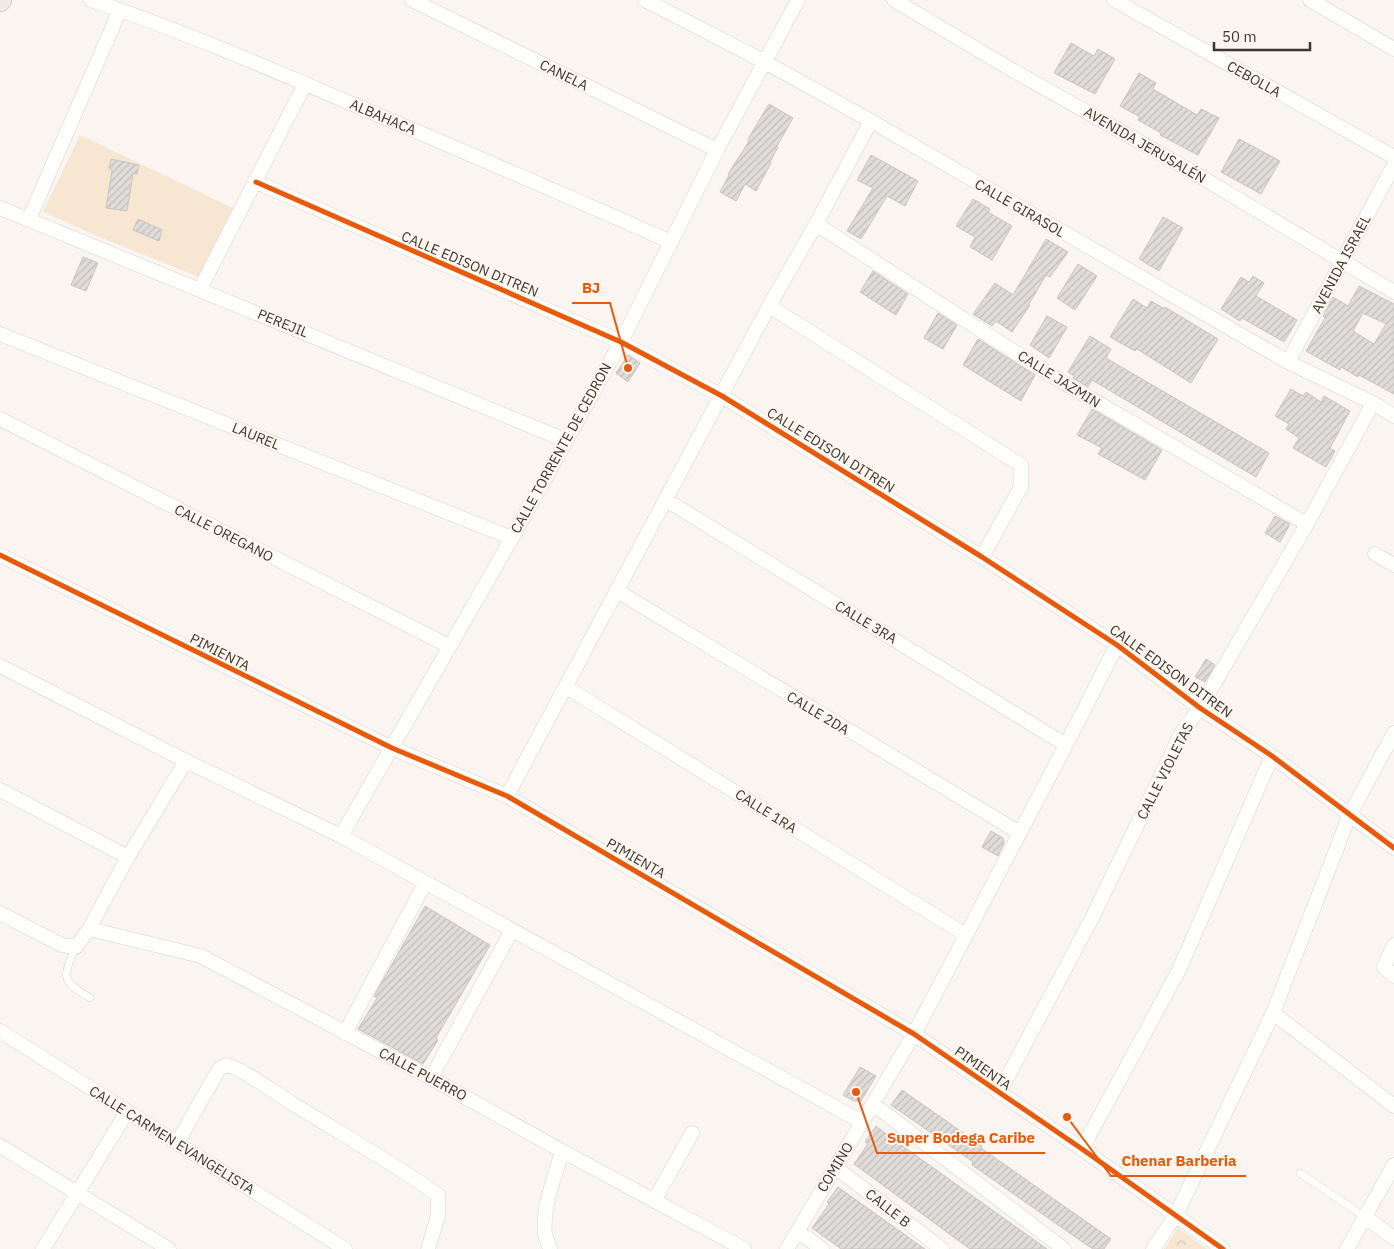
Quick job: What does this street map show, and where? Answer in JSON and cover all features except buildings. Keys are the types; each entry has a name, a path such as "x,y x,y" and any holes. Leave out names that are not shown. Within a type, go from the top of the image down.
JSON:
{"street":[{"name":"ALBAHACA","path":"91,0 305,84 580,201 670,242"},
{"name":"CANELA","path":"412,0 717,150"},
{"name":"CALLE GIRASOL","path":"645,0 765,62 871,121 1288,362 1373,403 1394,416"},
{"name":"CALLE TORRENTE DE CEDRON","path":"340,836 512,538 620,342 717,150 798,0"},
{"name":"AVENIDA JERUSALÉN","path":"894,0 1007,67 1186,168 1394,292"},
{"name":"CEBOLLA","path":"1114,0 1394,157"},
{"path":"1310,0 1394,50"},
{"path":"29,219 120,10"},
{"path":"200,289 305,84"},
{"path":"507,796 769,306 816,224 871,121"},
{"name":"AVENIDA ISRAEL","path":"1288,362 1394,165"},
{"name":"CALLE EDISON DITREN","path":"256,182 620,342 722,396 982,556 1117,645 1200,708 1272,756 1394,848"},
{"name":"PEREJIL","path":"0,208 565,440"},
{"name":"CALLE JAZMIN","path":"816,224 1052,376 1307,524"},
{"path":"769,306 1021,465 1021,487 982,556"},
{"name":"LAUREL","path":"0,334 512,538"},
{"name":"CALLE VIOLETAS","path":"999,1093 1092,918 1182,732 1200,708 1307,524 1373,403"},
{"name":"CALLE OREGANO","path":"0,419 448,646"},
{"name":"CALLE 3RA","path":"666,500 1066,745"},
{"path":"1375,554 1394,565"},
{"name":"PIMIENTA","path":"0,555 392,748 507,796 914,1034 1082,1149 1223,1249"},
{"name":"CALLE 2DA","path":"617,592 1020,833"},
{"name":"COMINO","path":"787,1249 914,1034 1117,645"},
{"path":"0,666 186,762 340,836 862,1122"},
{"name":"CALLE 1RA","path":"566,687 966,936"},
{"path":"1153,1249 1176,1215 1273,1013 1350,814 1394,733"},
{"path":"1082,1149 1179,970 1272,756"},
{"path":"0,914 62,945 76,947 89,929 128,857 186,762"},
{"path":"0,790 128,857"},
{"path":"345,1033 425,883"},
{"name":"CALLE PUERRO","path":"89,929 201,956 431,1078 744,1249"},
{"path":"431,1078 512,930"},
{"path":"1394,945 1384,967 1394,976"},
{"path":"1273,1013 1394,1106"},
{"name":"CALLE CARMEN EVANGELISTA","path":"0,1031 345,1249"},
{"path":"177,1143 220,1069 227,1065 241,1070 266,1088 412,1176 438,1195 438,1216 428,1249"},
{"path":"872,1104 1064,1249"},
{"path":"42,1249 128,1112"},
{"path":"654,1201 692,1133"},
{"path":"0,1146 169,1249"},
{"path":"550,1249 545,1235 546,1213 562,1151"},
{"path":"1347,1249 1394,1165"},
{"name":"CALLE B","path":"835,1167 942,1249"},
{"path":"1365,1217 1394,1238"},
{"path":"798,1231 822,1249"}],"lane":[{"path":"76,947 68,965 67,980 72,987 90,998"},
{"path":"1300,1173 1365,1217"}],"green space":[{"path":"80,135 237,210 199,277 43,212"},
{"path":"1178,1228 1207,1249 1164,1249"}],"cycle path":[{"path":"256,182 621,342 722,396 982,557 1117,645 1200,708 1272,756 1394,848"},
{"path":"0,555 392,748 507,796 914,1034 1082,1149 1223,1249"}],"place":[{"name":"BJ","path":"628,368"},
{"name":"Super Bodega Caribe","path":"856,1092"},
{"name":"Chenar Barberia","path":"1067,1117"}]}
